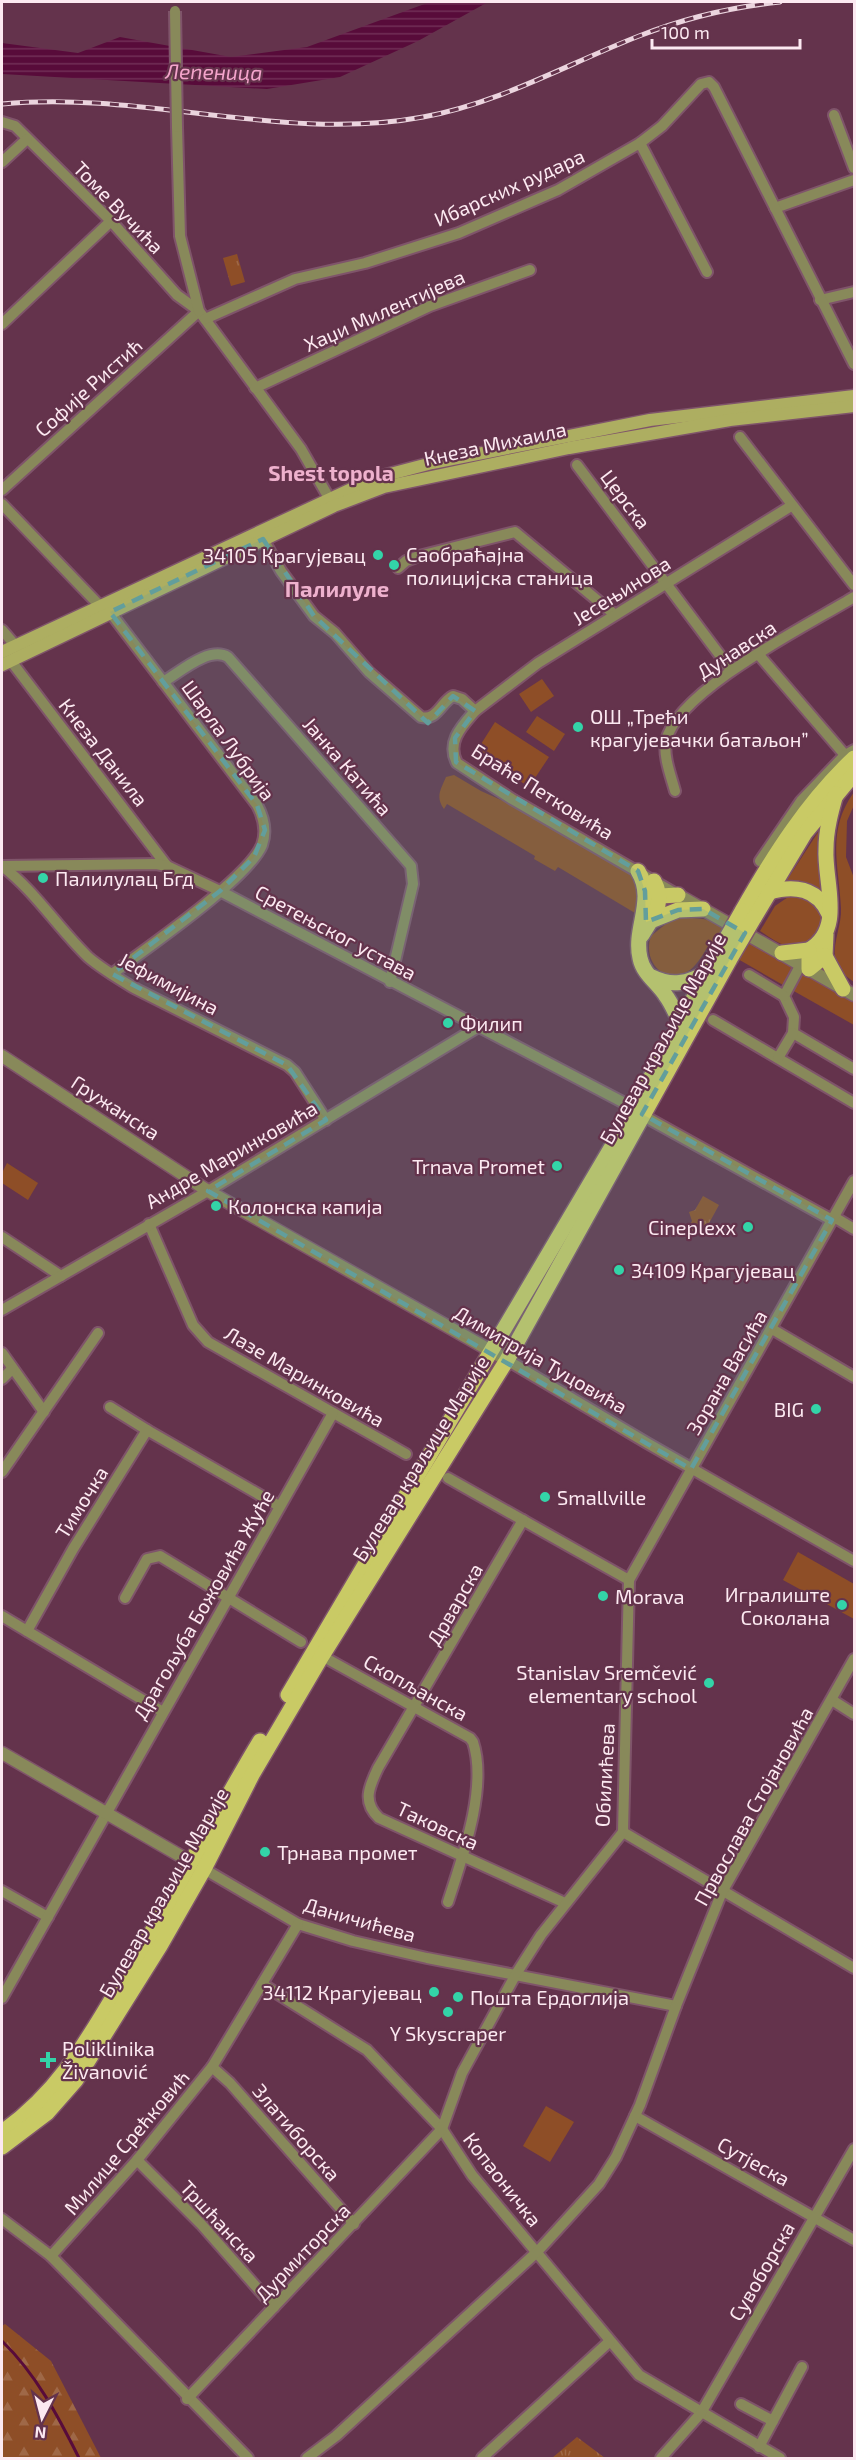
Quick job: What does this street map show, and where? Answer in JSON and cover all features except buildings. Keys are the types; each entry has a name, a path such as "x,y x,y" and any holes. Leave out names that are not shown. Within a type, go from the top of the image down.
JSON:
{"main road":[{"name":"Кнеза Михаила","path":"6,663 110,612 213,566 375,478 402,470 639,422 855,396"},
{"name":"Кнеза Михаила","path":"2,652 99,605 331,502 384,487 569,448 730,420 855,406"},
{"name":"Булевар краљице Марије","path":"2,2132 33,2109 67,2071 150,1937 198,1866 377,1565 450,1455 507,1360 638,1111 724,956 806,812 851,754"},
{"name":"Булевар краљице Марије","path":"748,914 769,892 805,833 855,774"},
{"path":"826,934 809,950 805,967 818,965 825,956 831,897 825,850 836,794"},
{"path":"638,871 645,891 648,918"},
{"path":"654,881 660,896"},
{"path":"769,892 785,888 809,891 820,899 829,914"},
{"path":"660,896 678,895"},
{"path":"660,896 648,918 640,940 640,957 647,974 667,997 680,1021"},
{"path":"648,918 678,910 703,909"},
{"path":"782,953 809,950"},
{"name":"Булевар краљице Марије","path":"2,2147 47,2113 76,2080 160,1946 237,1777 638,1111 680,1021 707,972 724,956"},
{"path":"825,956 849,992"},
{"path":"647,974 664,982 678,983 692,981 707,972"}],"street":[{"name":"Томе Вучића","path":"175,6 180,236 191,284 202,315"},
{"name":"Ибарских рудара","path":"202,315 295,279 364,262 459,233 558,190 640,143 662,126 701,84 711,83 820,300 855,364"},
{"path":"834,116 855,168"},
{"name":"Томе Вучића","path":"2,122 15,126 111,221 177,295 202,315 301,449 331,502"},
{"path":"2,162 27,139"},
{"path":"640,143 707,272"},
{"path":"775,208 855,180"},
{"path":"2,324 111,221"},
{"name":"Хаџи Милентијева","path":"255,388 430,306 530,270"},
{"path":"177,295 187,292 191,284"},
{"path":"820,300 855,292"},
{"name":"Софије Ристић","path":"2,490 202,315"},
{"path":"740,436 791,506 855,585"},
{"name":"Церска","path":"577,465 731,670"},
{"path":"2,504 99,605"},
{"name":"Јесењинова","path":"475,711 538,663 791,506"},
{"path":"398,568 406,561 419,556 515,532 614,614"},
{"name":"Браће Петковића","path":"263,539 280,571 314,616 335,633 369,672 421,717 431,717 453,696 462,699 475,711 455,738 453,751 457,763 512,799 849,992"},
{"name":"Дунавска","path":"675,791 665,751 667,736 702,692 731,670 855,597"},
{"name":"Шарла Лубрија","path":"110,612 262,815 265,830 260,848 220,891 112,974"},
{"path":"2,630 15,645"},
{"name":"Јанка Катића","path":"163,682 209,655 218,653 228,657 411,866 413,884 390,982"},
{"path":"759,655 851,754 801,801 760,861"},
{"name":"Кнеза Данила","path":"6,663 167,866"},
{"name":"Сретењског устава","path":"2,866 167,866 220,891 638,1111 855,1229"},
{"name":"Јефимијина","path":"2,866 19,880 86,955 112,974 134,988 287,1065 295,1072 326,1120"},
{"path":"784,996 805,967"},
{"path":"749,975 784,996 794,1017 793,1033 778,1058"},
{"path":"713,1020 855,1103"},
{"name":"Андре Маринковића","path":"2,1310 208,1191 478,1027"},
{"path":"793,1033 855,1069"},
{"name":"Гружанска","path":"2,1056 208,1191"},
{"name":"Зорана Васића","path":"628,1580 855,1181"},
{"name":"Димитрија Туцовића","path":"208,1191 855,1561"},
{"name":"Лазе Маринковића","path":"148,1224 199,1334 208,1342 406,1454"},
{"path":"2,1237 61,1276"},
{"path":"772,1329 855,1377"},
{"path":"2,1472 98,1333"},
{"path":"2,1353 44,1412"},
{"path":"2,1379 12,1369"},
{"path":"110,1407 279,1506"},
{"name":"Драгољуба Божовића Жуће","path":"2,1998 104,1813 333,1413"},
{"name":"Тимочка","path":"27,1631 147,1430"},
{"path":"448,1478 628,1580"},
{"name":"Дрварска","path":"416,1706 523,1520"},
{"path":"125,1598 147,1559 160,1556 301,1642"},
{"name":"Обилићева","path":"442,2129 462,2073 516,1974 565,1903 622,1832 628,1580"},
{"path":"2,1616 163,1712"},
{"name":"Скопљанска","path":"322,1656 416,1706 470,1738 474,1747 476,1788 463,1856 448,1902"},
{"name":"Првослава Стојановића","path":"307,2458 336,2436 537,2251 599,2184 616,2157 635,2116 722,1892 855,1659"},
{"path":"832,1701 855,1714"},
{"name":"Таковска","path":"416,1706 378,1768 368,1789 368,1801 372,1811 379,1818 565,1903"},
{"name":"Даничићева","path":"2,1753 298,1924 370,1946 676,2006"},
{"path":"622,1832 855,1968"},
{"path":"2,1891 48,1917"},
{"name":"Милице Срећковић","path":"51,2256 137,2160 212,2067 298,1924"},
{"name":"Копаоничка","path":"262,1984 367,2050 442,2129 472,2175 639,2376 780,2458"},
{"name":"Златиборска","path":"212,2067 230,2083 354,2224"},
{"name":"Сутјеска","path":"635,2116 855,2240"},
{"name":"Дурмиторска","path":"187,2399 442,2129"},
{"name":"Сувоборска","path":"701,2413 855,2149"},
{"name":"Тршћанска","path":"137,2160 201,2224 274,2307"},
{"path":"2,2219 51,2256 187,2399 248,2458"},
{"path":"482,2458 610,2341"},
{"path":"759,2447 802,2367"},
{"path":"741,2404 773,2421"},
{"path":"661,2458 701,2413"}],"highlighted area":[{"path":"263,539 314,616 428,723 453,696 475,711 455,738 456,762 638,871 645,891 646,922 678,910 703,909 745,933 642,1114 832,1220 691,1469 208,1191 326,1120 287,1065 112,974 220,891 254,857 265,830 257,805 110,612"}],"green space":[{"path":"237,254 245,282 231,286 223,258"},
{"path":"542,679 554,696 531,712 519,694"},
{"path":"537,716 565,734 554,751 526,732"},
{"path":"495,722 549,757 529,787 476,752"},
{"path":"454,775 510,804 628,872 637,884 638,922 635,913 558,867 555,871 534,859 535,856 447,804 444,809 439,797 441,789 446,777"},
{"path":"854,792 854,805 847,821 846,857 854,878 854,982 839,969 835,962 835,952 841,914 837,835 845,806"},
{"path":"824,823 826,898 798,882 787,880"},
{"path":"791,895 807,898 817,906 821,921 813,936 798,945 789,946 760,931 775,906"},
{"path":"673,918 712,920 794,967 783,985 710,943 699,961 690,970 672,976 664,974 653,963 650,955 651,936"},
{"path":"802,972 854,1002 854,1025 792,990"},
{"path":"7,1163 38,1183 28,1200 2,1183 2,1173"},
{"path":"703,1196 719,1205 702,1236 688,1228 692,1221 689,1212 695,1210"},
{"name":"Игралиште Соколана","path":"798,1552 854,1584 854,1619 783,1580"},
{"path":"546,2106 574,2122 550,2162 523,2146"},
{"path":"5,2324 51,2361 101,2458 2,2458 2,2326"},
{"path":"577,2437 605,2458 552,2458"}],"water":[{"name":"Лепеница","path":"430,2 488,2 418,41 340,77 267,89 2,74 2,43 78,53 120,37 231,57 307,47"}],"waterway":[{"path":"2,2341 36,2381 79,2458"}],"railway":[{"path":"2,104 55,102 107,104 265,121 318,124 370,123 423,117 451,111 506,93 612,47 674,24 726,10 780,2"}],"place":[{"name":"34105 Крагујевац","path":"378,555"},
{"name":"Саобраћајна полицијска станица","path":"394,565"},
{"name":"ОШ „Трећи крагујевачки батаљон”","path":"578,727"},
{"name":"Палилулац Бгд","path":"43,878"},
{"name":"Филип","path":"448,1023"},
{"name":"Trnava Promet","path":"557,1166"},
{"name":"Колонска капија","path":"216,1206"},
{"name":"Cineplexx","path":"748,1227"},
{"name":"34109 Крагујевац","path":"619,1270"},
{"name":"BIG","path":"816,1409"},
{"name":"Smallville","path":"545,1497"},
{"name":"Morava","path":"603,1596"},
{"name":"Игралиште Соколана","path":"842,1605"},
{"name":"Stanislav Sremčević elementary school","path":"709,1683"},
{"name":"Трнава промет","path":"265,1852"},
{"name":"34112 Крагујевац","path":"434,1992"},
{"name":"Пошта Ердоглија","path":"458,1997"},
{"name":"Y Skyscraper","path":"448,2012"},
{"name":"Poliklinika Živanović","path":"48,2060"}],"district":[{"name":"Shest topola","path":"331,472"},
{"name":"Палилуле","path":"337,588"}]}
